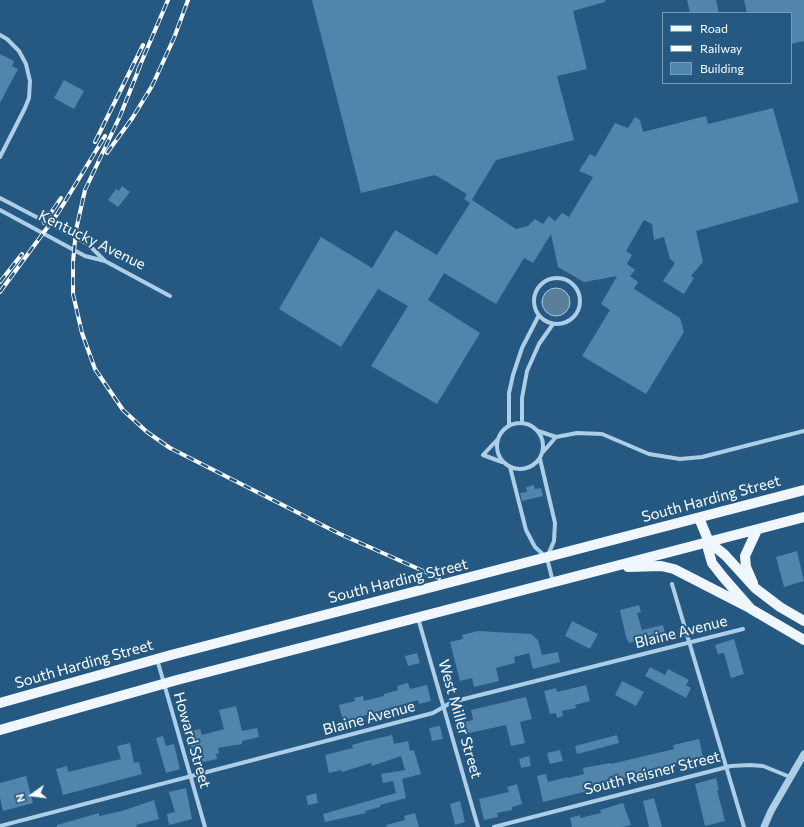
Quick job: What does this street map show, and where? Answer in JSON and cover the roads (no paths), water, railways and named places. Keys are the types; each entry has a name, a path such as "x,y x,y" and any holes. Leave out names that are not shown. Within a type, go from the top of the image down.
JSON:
{"main road":[{"name":"South Harding Street","path":"0,703 157,659 804,490"},
{"path":"0,730 164,684 804,517"},
{"path":"699,518 709,542 725,555 755,588 780,607 804,621"},
{"path":"755,588 748,571 745,556 757,530"},
{"path":"709,542 708,549 712,563 751,609"},
{"path":"612,567 667,567 751,609 804,640"}],"street":[{"path":"0,35 10,42 21,55 28,70 30,83 25,108 0,157"},
{"path":"0,198 88,244 105,261"},
{"name":"Kentucky Avenue","path":"0,210 85,256 105,261 170,296"},
{"path":"553,278 562,279 569,282 578,292 579,306 570,319 563,323 553,324 545,321 539,315 535,308 534,299 540,286 553,278"},
{"path":"509,425 509,393 513,375 522,348 539,315"},
{"path":"522,422 522,398 527,371 539,344 553,324"},
{"path":"556,437 543,452 540,459 532,466 525,469 510,467 503,462 484,455 497,440 503,430 509,425 522,422 531,425 538,431 556,437 577,433 602,434 649,454 680,459 702,457 804,431"},
{"path":"538,431 543,441 543,452"},
{"path":"497,440 497,452 503,462"},
{"path":"540,459 555,523 554,541 547,558"},
{"path":"510,467 531,541 547,558 554,583"},
{"path":"672,584 744,827"},
{"name":"West Miller Street","path":"418,618 478,827"},
{"name":"Blaine Avenue","path":"0,826 426,715 452,702 743,628"},
{"name":"Howard Street","path":"157,659 205,827"},
{"path":"764,827 790,777 804,754"},
{"name":"South Reisner Street","path":"494,827 727,767 758,765 775,770 790,777"}],"water":[{"path":"556,288 566,292 570,302 566,312 556,316 546,312 542,302 546,292"}],"railway":[{"path":"138,70 168,0"},
{"path":"107,153 133,117 152,86 174,38 188,0"},
{"path":"95,142 143,45"},
{"path":"140,66 120,116 85,190 76,230 73,262 73,294 82,333 95,369 123,410 147,432 170,448 340,534 439,578"},
{"path":"0,292 58,213 105,136"},
{"path":"44,223 61,198"},
{"path":"0,282 22,254"}]}
